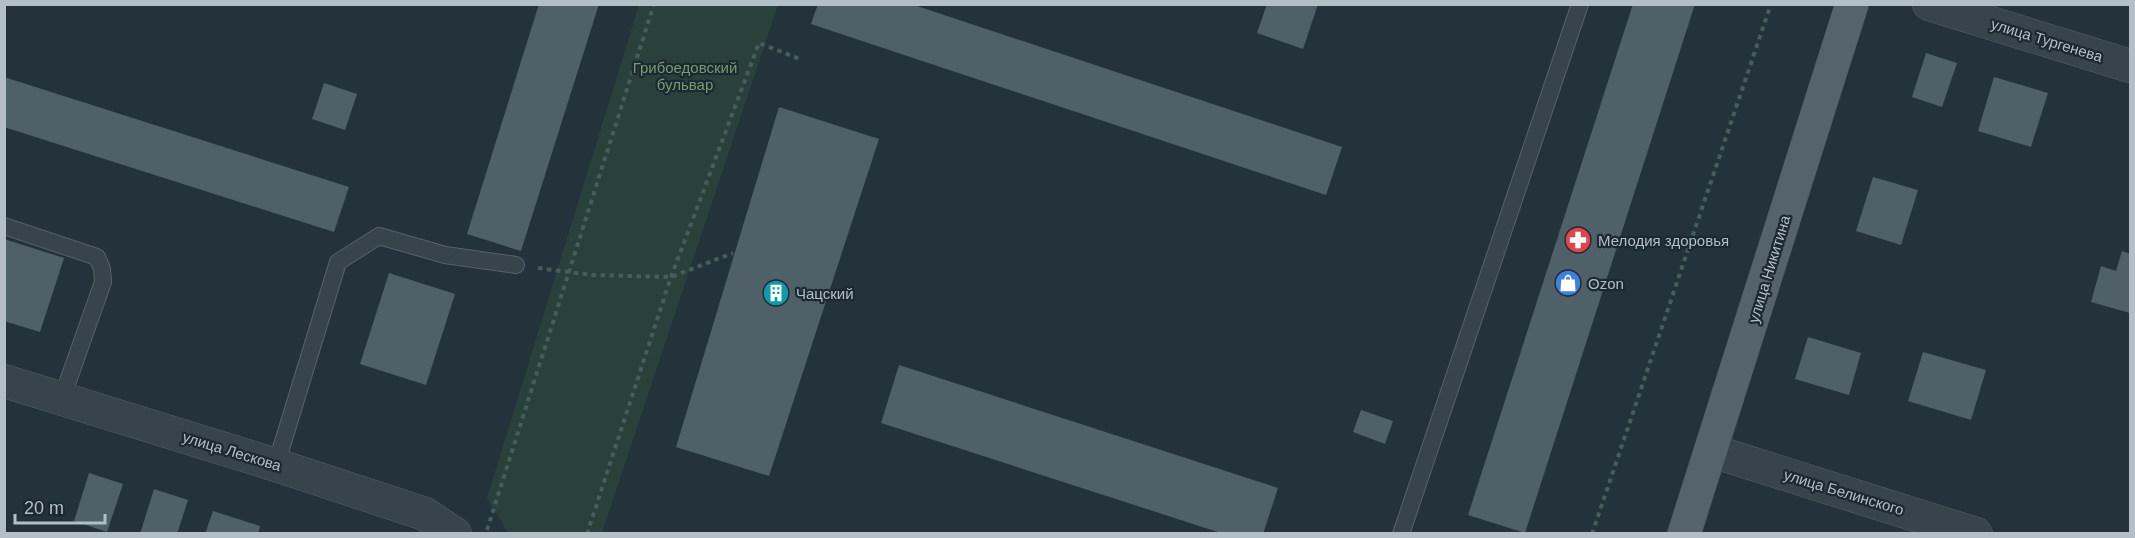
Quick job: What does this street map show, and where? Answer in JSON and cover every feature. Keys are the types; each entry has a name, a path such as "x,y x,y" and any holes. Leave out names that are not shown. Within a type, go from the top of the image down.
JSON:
{"main road":[{"name":"улица Никитина","path":"1684,534 1852,4"}],"street":[{"name":"улица Тургенева","path":"1929,4 2130,66"},
{"name":"улица Лескова","path":"4,381 276,465 425,514 455,534"},
{"name":"улица Белинского","path":"1712,451 1976,534"}],"lane":[{"path":"1401,534 1580,4"},
{"path":"4,226 97,257 102,269 103,282 62,398"},
{"path":"276,465 338,262 379,236 445,255 516,265"}],"path":[{"path":"486,534 567,272 654,4"},
{"path":"1592,534 1771,4"},
{"path":"587,534 671,277 759,43 800,59"},
{"path":"516,265 567,272 671,277 733,254"}],"green space":[{"name":"Грибоедовский бульвар","path":"639,5 778,5 602,533 508,533 487,498"}],"building":[{"path":"539,4 599,4 521,251 467,234"},
{"path":"818,4 911,4 1342,147 1326,195 811,24"},
{"path":"1267,4 1318,4 1303,49 1257,33"},
{"path":"1633,4 1695,4 1525,533 1468,515"},
{"path":"1926,53 1957,63 1942,107 1912,97"},
{"path":"4,77 349,187 334,232 4,127"},
{"path":"1994,77 2048,93 2031,147 1978,131"},
{"path":"324,83 357,94 345,130 312,119"},
{"name":"Чацский","path":"779,107 879,139 769,476 676,447"},
{"path":"1873,177 1918,190 1901,245 1856,231"},
{"path":"4,239 64,258 40,332 4,321"},
{"path":"2122,251 2130,254 2130,313 2091,302 2101,266 2116,271"},
{"path":"389,273 455,294 426,385 360,364"},
{"path":"1808,337 1861,353 1849,395 1795,379"},
{"path":"1923,352 1986,370 1971,420 1908,401"},
{"path":"899,365 1278,488 1263,534 1224,534 881,423"},
{"path":"1361,410 1393,421 1385,444 1353,432"},
{"path":"89,473 123,484 107,532 74,521"},
{"path":"154,489 188,500 177,534 140,534"},
{"path":"213,511 260,526 258,534 205,534"}],"place":[{"name":"Мелодия здоровья","path":"1578,240"},
{"name":"Ozon","path":"1568,283"},
{"name":"Чацский","path":"776,293"}]}
